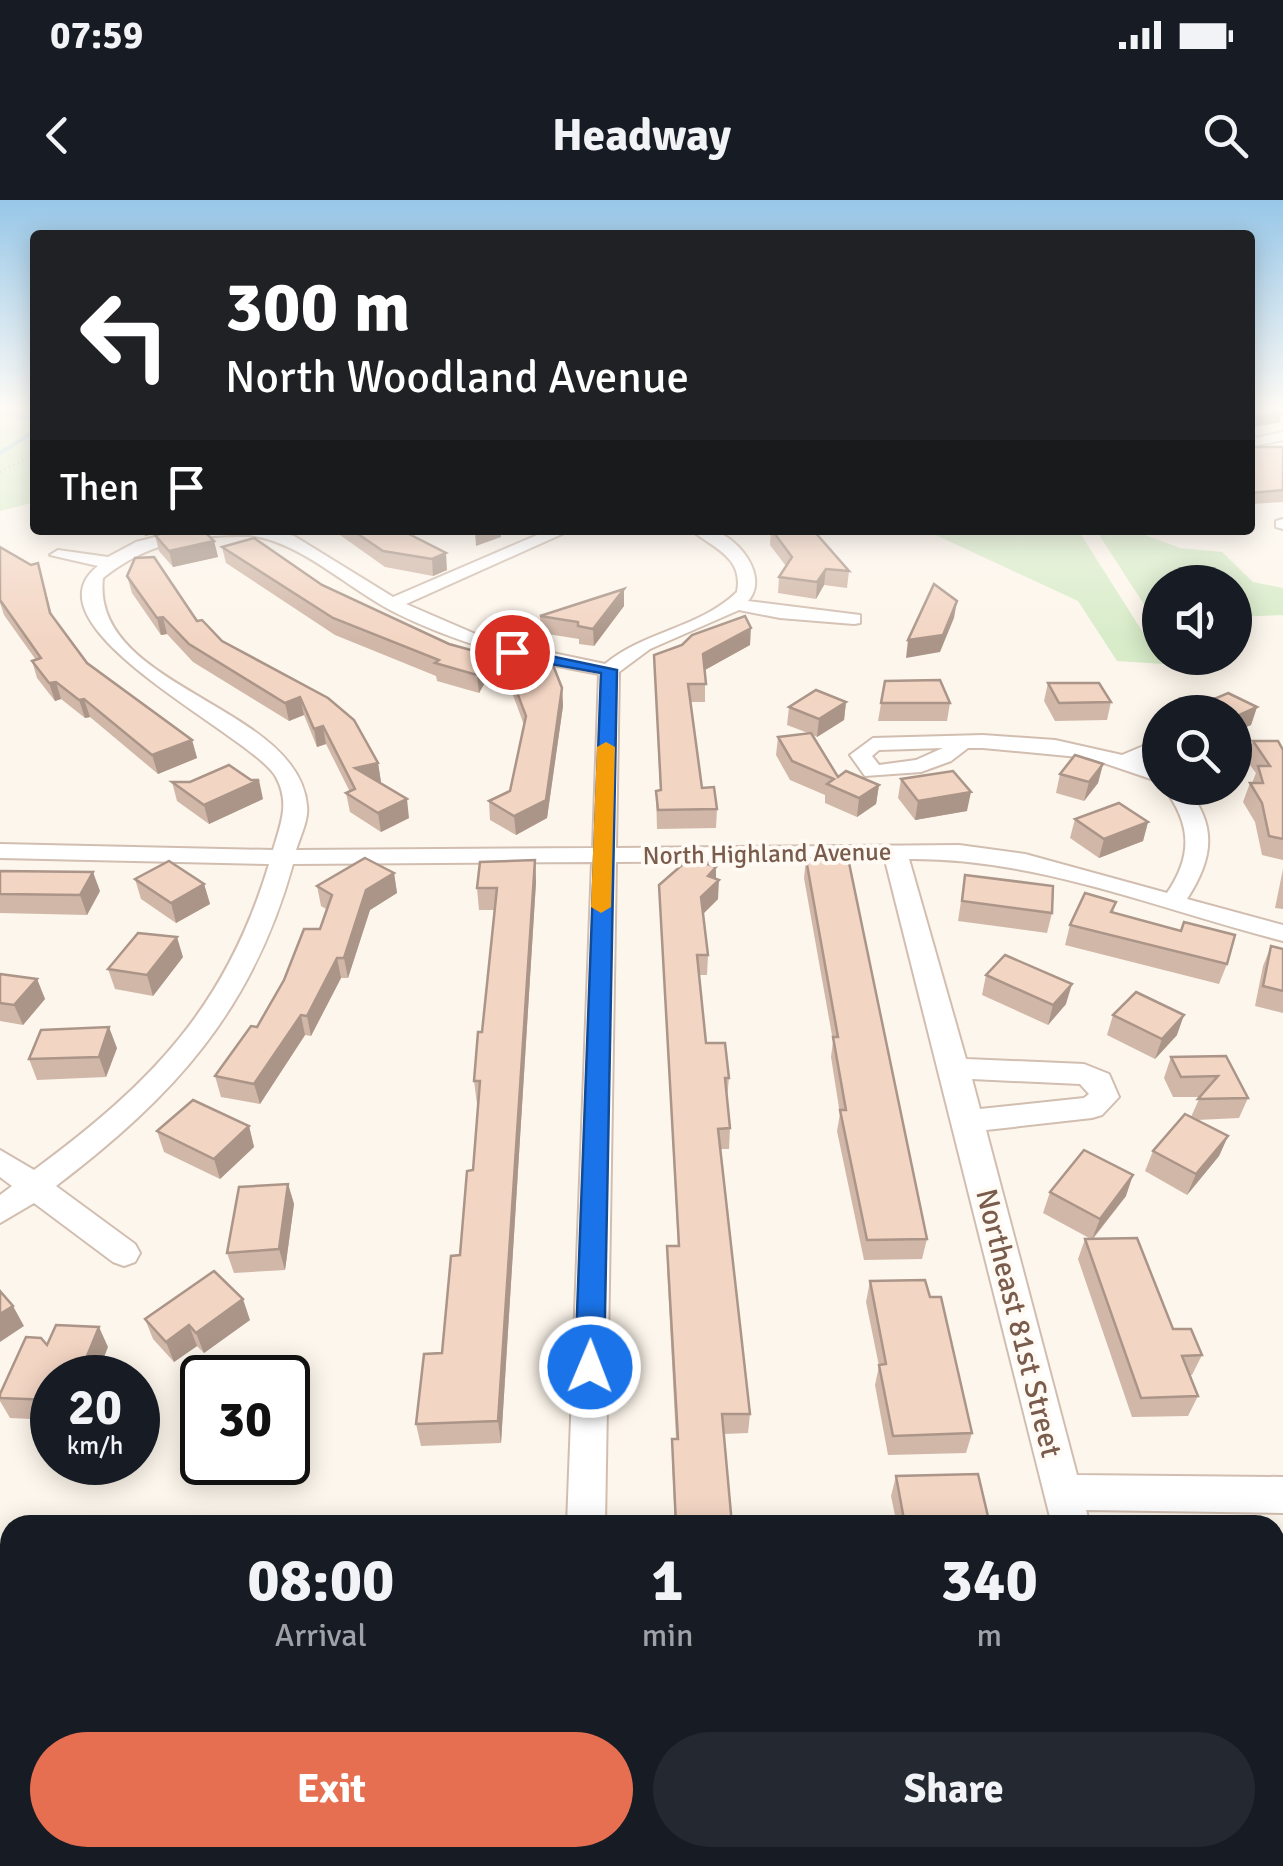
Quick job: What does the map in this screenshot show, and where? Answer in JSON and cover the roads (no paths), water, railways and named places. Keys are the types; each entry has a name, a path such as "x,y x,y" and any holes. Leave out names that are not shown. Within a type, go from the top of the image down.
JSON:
{"street":[{"path":"0,1211 36,1186 131,1105 206,1024 247,959 297,809 293,785 265,751 181,699 116,640 91,600 94,576 108,562 144,545 187,535"},
{"path":"275,535 291,540 393,602 484,644 609,670"},
{"path":"393,602 551,535"},
{"path":"586,1515 609,670 643,642 719,615 738,604 749,582 748,574 726,544 709,535"},
{"path":"58,555 108,562"},
{"path":"738,604 854,619"},
{"path":"961,744 1037,743 1128,760 1142,767"},
{"path":"1128,760 1142,753"},
{"path":"1174,900 1187,882 1202,840 1190,805"},
{"name":"North Highland Avenue","path":"0,851 282,856 895,852 1003,857 1174,900 1283,934"},
{"name":"Northeast 81st Street","path":"895,852 969,1121 1066,1508"},
{"path":"955,1068 1084,1074 1099,1081 1105,1098 1092,1108 969,1121"},
{"path":"0,1161 124,1253"},
{"path":"1066,1508 1283,1494"}]}
